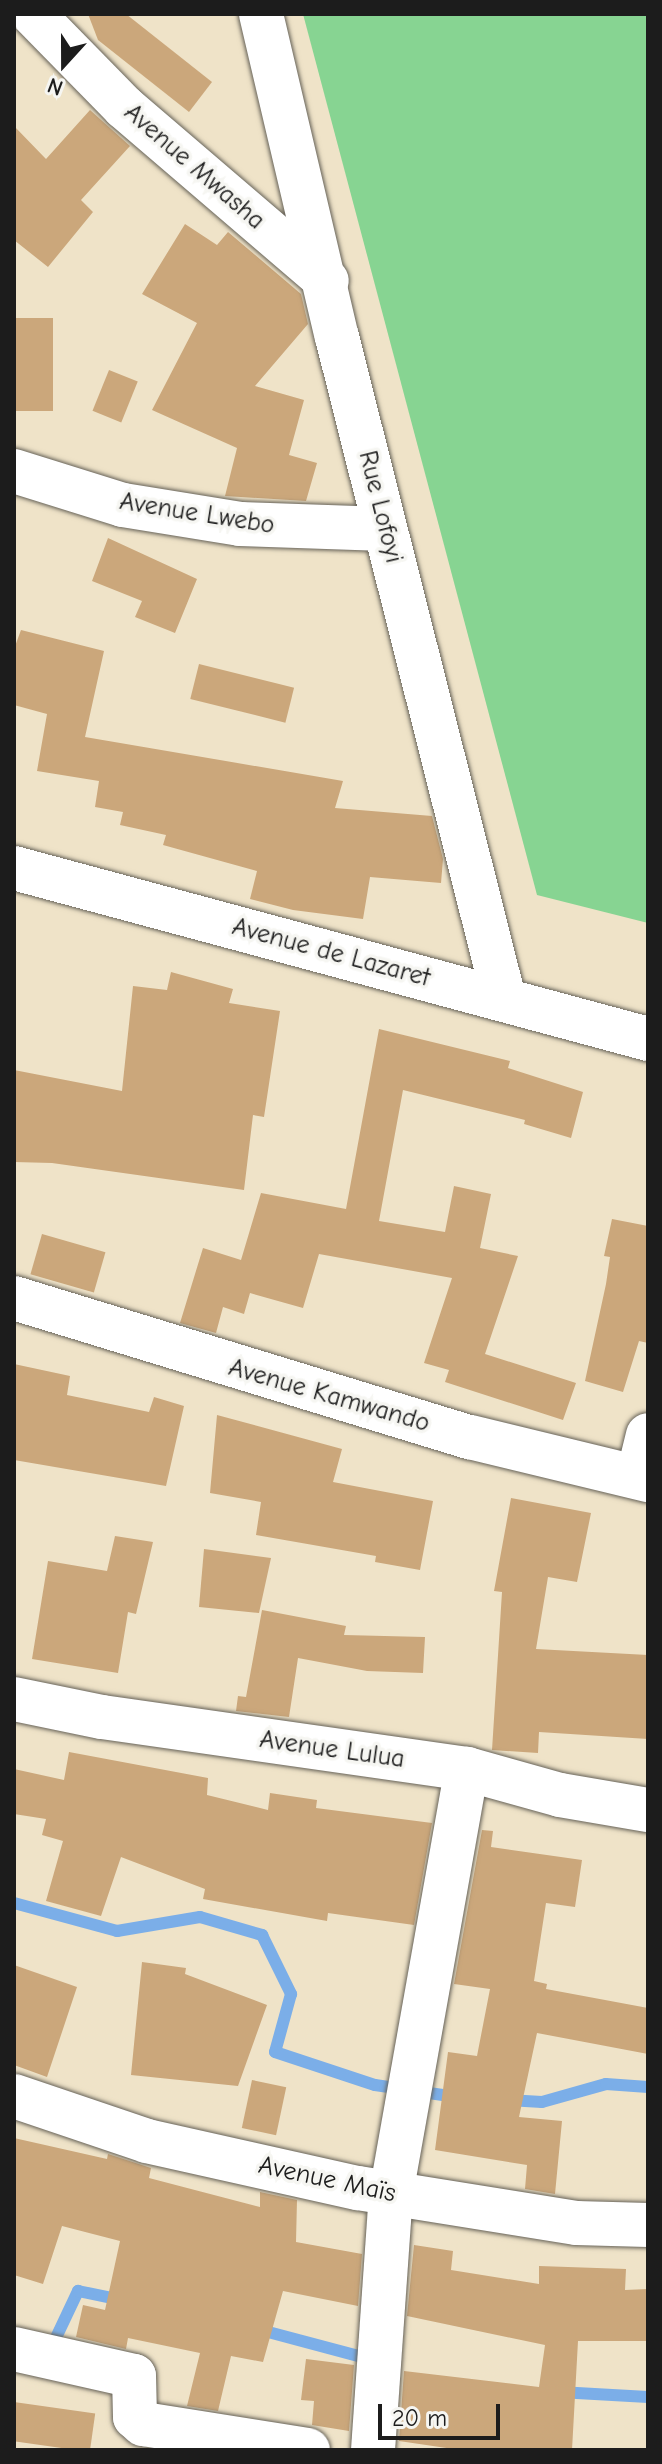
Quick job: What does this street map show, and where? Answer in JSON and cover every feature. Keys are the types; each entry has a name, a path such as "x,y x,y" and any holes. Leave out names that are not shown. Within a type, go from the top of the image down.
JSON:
{"street":[{"name":"Avenue Mwasha","path":"33,14 124,107 327,281"},
{"name":"Rue Lofoyi","path":"261,14 385,529 504,999"},
{"name":"Avenue Lwebo","path":"14,471 123,505 240,524 385,529"},
{"name":"Avenue de Lazaret","path":"14,868 648,1039"},
{"name":"Avenue Kamwando","path":"14,1298 455,1433 643,1478"},
{"path":"643,1478 648,1435"},
{"name":"Avenue Lulua","path":"14,1699 102,1717 467,1769 560,1795 648,1810"},
{"path":"373,2450 391,2194 467,1769"},
{"name":"Avenue Maïs","path":"14,2096 147,2141 391,2194 576,2223 648,2225"},
{"path":"14,2349 134,2376 138,2421 168,2440 308,2450"}],"green space":[{"path":"303,14 648,14 648,923 537,895"}],"building":[{"path":"88,14 126,14 212,82 189,112 98,40"},
{"path":"90,110 130,146 81,200 93,212 48,267 14,240 14,126 46,159"},
{"path":"185,224 217,245 228,232 301,294 308,324 255,386 304,400 289,455 317,463 306,501 225,496 237,448 152,410 197,323 142,294"},
{"path":"14,318 53,318 53,411 14,411"},
{"path":"109,370 138,382 121,422 93,411"},
{"path":"108,538 197,579 175,633 135,617 142,601 92,581"},
{"path":"21,630 104,651 85,737 343,781 335,808 432,816 443,859 441,883 370,877 363,919 293,910 250,899 257,871 163,845 166,835 120,825 123,812 95,807 99,781 37,771 47,714 14,705 14,649"},
{"path":"199,664 294,688 285,723 190,699"},
{"path":"171,972 233,989 229,1003 280,1011 264,1117 253,1115 244,1190 52,1163 14,1162 14,1070 122,1091 133,986 167,990"},
{"path":"379,1029 510,1061 508,1068 583,1092 571,1138 524,1124 525,1120 403,1090 379,1221 445,1232 454,1186 491,1194 480,1248 518,1256 485,1354 576,1383 563,1420 445,1382 449,1370 424,1363 452,1278 319,1254 303,1308 250,1293 244,1314 223,1307 216,1333 180,1323 203,1248 241,1260 261,1193 346,1209"},
{"path":"612,1219 648,1226 648,1343 639,1341 623,1392 585,1381 606,1284 610,1257 604,1256"},
{"path":"42,1234 105,1252 94,1293 30,1274"},
{"path":"14,1364 70,1376 67,1395 149,1412 154,1397 184,1406 166,1486 14,1460"},
{"path":"217,1415 342,1449 333,1482 433,1501 420,1570 375,1562 376,1556 256,1535 261,1502 210,1493"},
{"path":"511,1498 591,1513 577,1582 548,1577 536,1649 648,1655 648,1739 539,1732 538,1753 492,1750 502,1592 494,1591"},
{"path":"115,1536 153,1542 136,1614 128,1612 118,1673 32,1659 48,1561 107,1571"},
{"path":"204,1549 271,1558 259,1613 199,1607"},
{"path":"262,1610 346,1626 344,1635 425,1637 423,1673 367,1671 298,1658 289,1717 236,1711 238,1696 246,1697"},
{"path":"69,1752 208,1778 207,1795 268,1810 270,1793 317,1800 316,1808 432,1823 414,1925 328,1913 327,1921 203,1899 205,1889 121,1857 101,1916 46,1901 63,1841 42,1835 46,1819 14,1814 14,1769 64,1780"},
{"path":"482,1830 493,1831 491,1847 582,1860 575,1907 546,1903 534,1981 547,1984 546,1989 648,2008 648,2054 537,2033 519,2117 562,2121 555,2194 525,2189 527,2165 435,2150 448,2052 477,2056 490,1989 454,1984"},
{"path":"142,1962 186,1968 185,1974 267,2005 238,2086 131,2075"},
{"path":"14,1965 77,1987 47,2077 14,2065"},
{"path":"252,2080 286,2087 276,2135 242,2128"},
{"path":"14,2138 107,2159 108,2154 151,2168 149,2178 260,2207 260,2192 297,2200 296,2242 362,2254 358,2306 283,2291 263,2362 231,2356 218,2411 187,2406 200,2353 128,2338 126,2349 76,2337 83,2305 105,2310 120,2241 62,2226 43,2284 14,2275"},
{"path":"414,2245 453,2251 451,2270 539,2284 539,2266 626,2269 625,2290 648,2289 648,2341 578,2341 572,2450 460,2450 399,2441 404,2371 539,2387 545,2345 407,2316"},
{"path":"306,2359 354,2365 349,2431 312,2425 314,2401 301,2400"},
{"path":"14,2402 95,2413 90,2450 14,2441"}],"waterway":[{"path":"14,1903 117,1931 200,1917 262,1935 291,1994 275,2052 375,2085 456,2097"},
{"path":"506,2100 542,2102 606,2084 648,2087"},
{"path":"46,2347 53,2344 78,2291 121,2300"},
{"path":"257,2329 370,2359"},
{"path":"559,2392 648,2397"}]}
